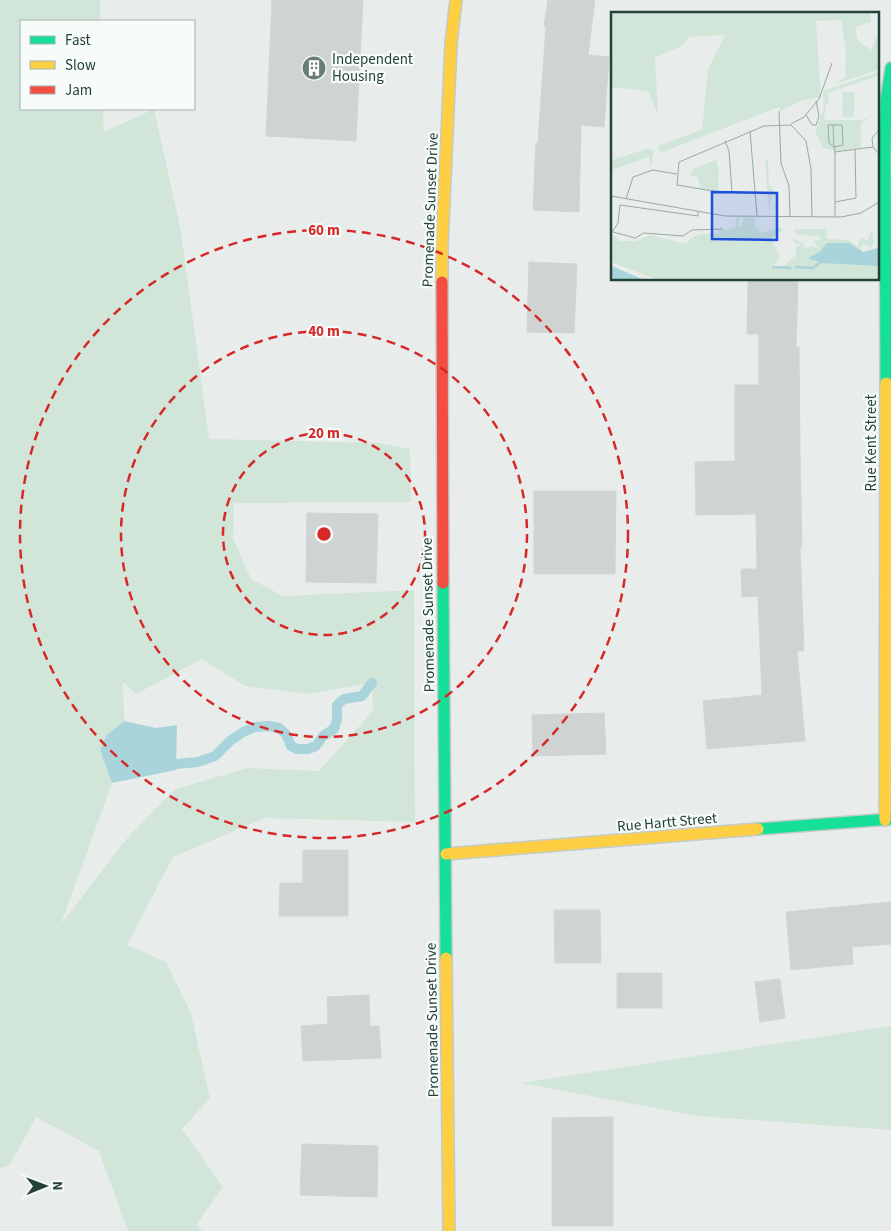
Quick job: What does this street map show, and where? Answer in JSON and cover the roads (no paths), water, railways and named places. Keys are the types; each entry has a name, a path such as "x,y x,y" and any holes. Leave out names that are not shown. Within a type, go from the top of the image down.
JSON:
{"street":[{"name":"Promenade Sunset Drive","path":"449,1231 442,502 442,246 451,44 456,0"},
{"name":"Rue Kent Street","path":"888,819 885,155 886,100 891,68"},
{"name":"Rue Hartt Street","path":"446,854 888,819"}],"water":[{"path":"124,721 156,728 177,725 176,770 112,783 100,750 107,735"}],"waterway":[{"path":"176,764 198,762 215,756 230,741 243,732 255,727 269,726 279,728 286,734 291,746 297,749 308,749 316,746 323,736 334,729 337,719 337,705 344,699 362,696 372,683"}],"place":[{"name":"Independent Housing","path":"314,68"}]}
